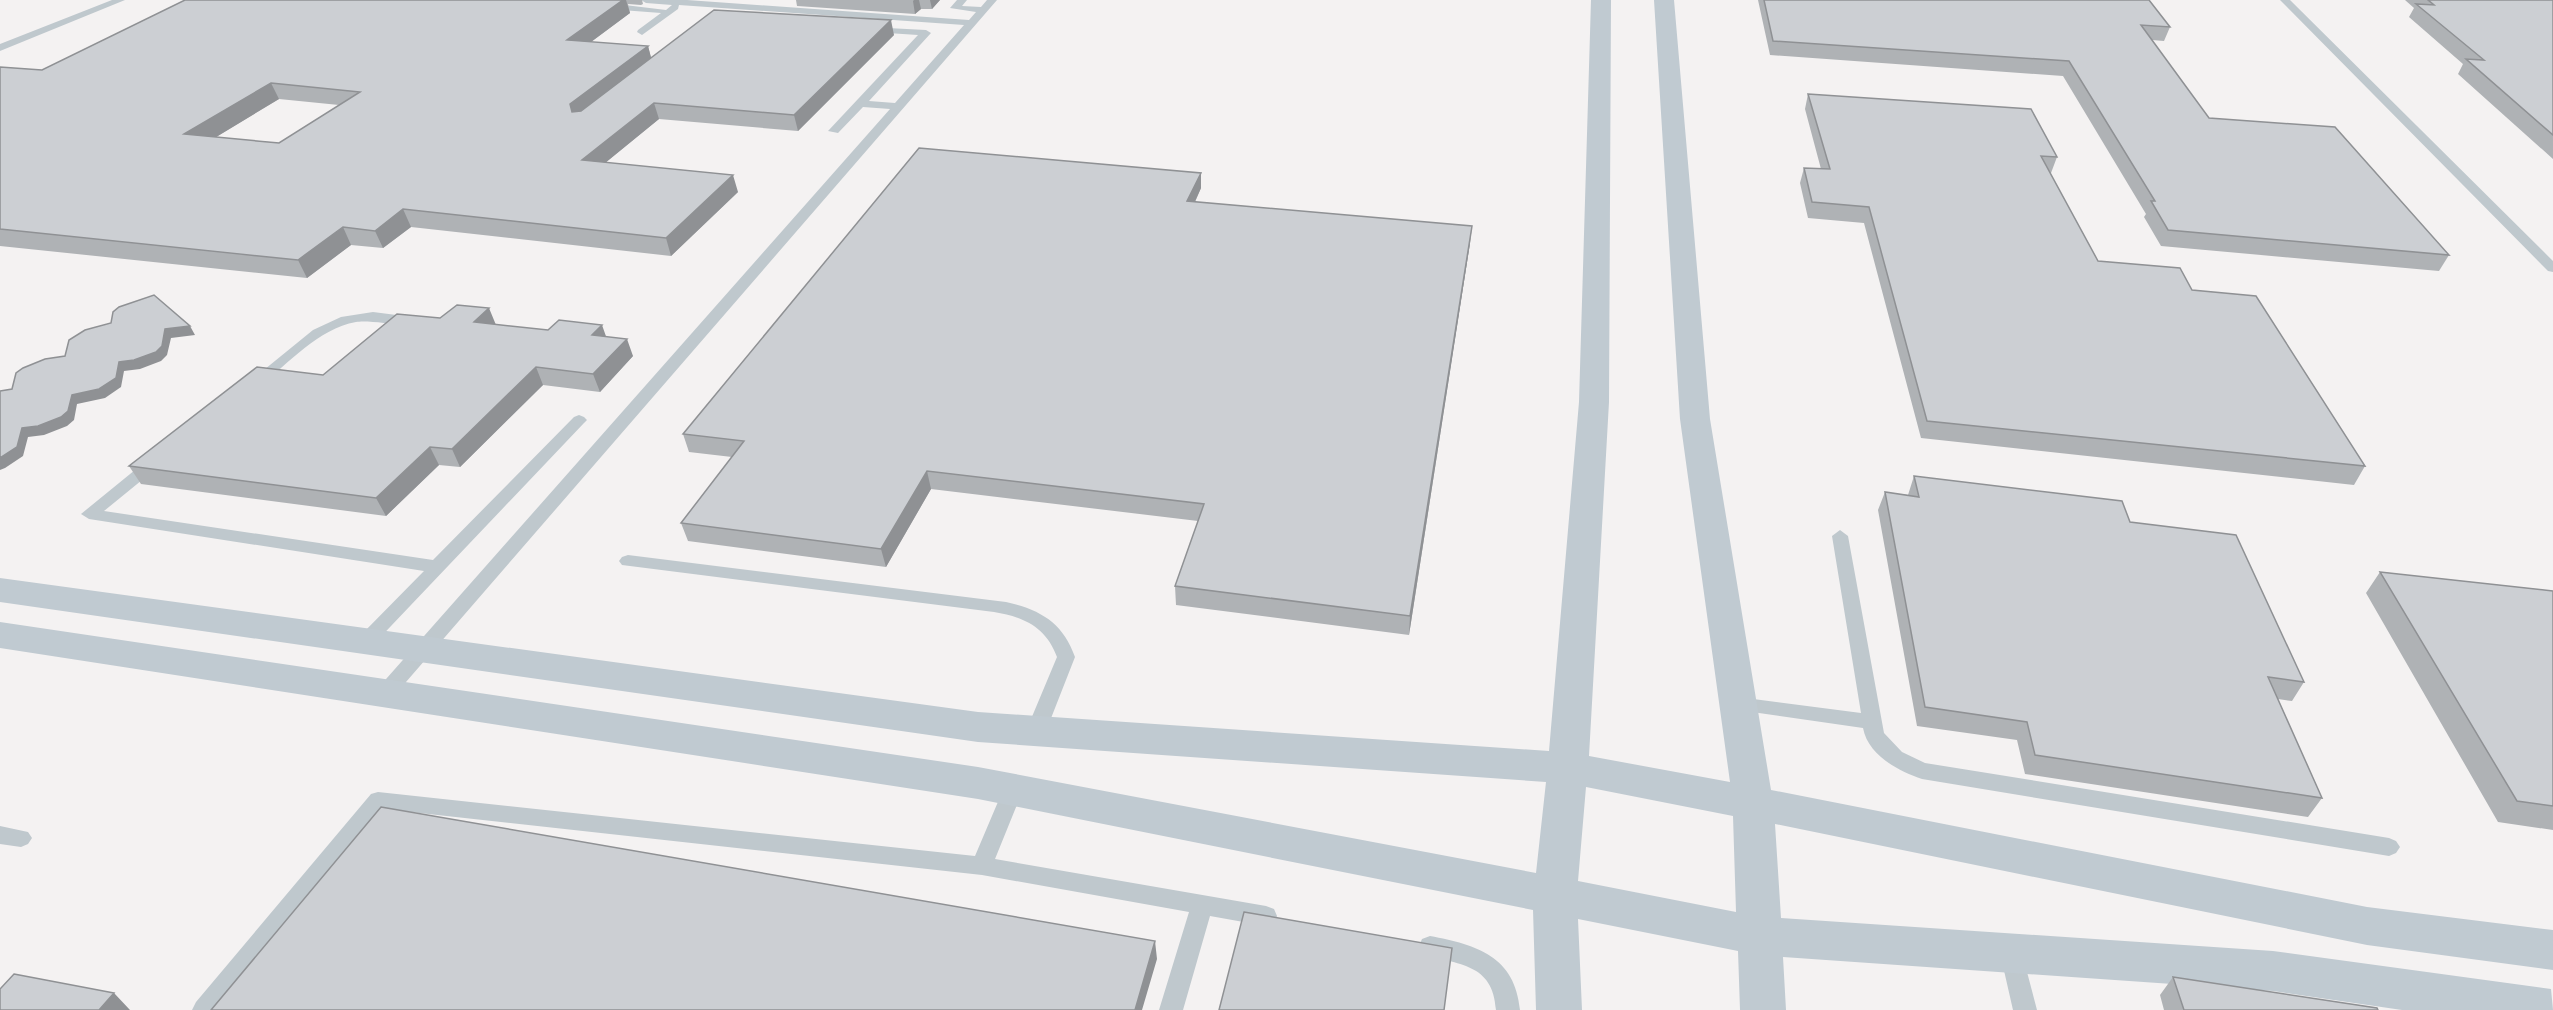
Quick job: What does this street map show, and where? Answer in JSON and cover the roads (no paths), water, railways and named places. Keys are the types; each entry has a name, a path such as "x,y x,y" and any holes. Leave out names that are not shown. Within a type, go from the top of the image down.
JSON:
{"street":[{"path":"1559,1010 1555,895 1568,768 1594,402 1601,0"},
{"path":"1664,0 1695,419 1753,803 1763,1010"},
{"path":"0,590 978,727 1568,768 2367,926 2553,950"},
{"path":"0,635 386,692 1013,790 1761,936 2273,971 2405,999 2551,1010"}],"lane":[{"path":"0,48 120,0"},
{"path":"646,0 972,23"},
{"path":"962,0 955,8 988,5"},
{"path":"2285,0 2553,268"},
{"path":"642,32 681,2"},
{"path":"600,5 670,10"},
{"path":"386,692 988,5"},
{"path":"834,131 926,33 856,28"},
{"path":"860,103 899,107"},
{"path":"238,396 322,330 339,322 369,316 432,324"},
{"path":"366,641 579,420"},
{"path":"163,455 89,514 438,567"},
{"path":"1840,536 1871,722 1874,735 1889,754 1922,771 2389,847"},
{"path":"628,561 994,606 1026,612 1051,628 1058,637 1066,657 1036,731"},
{"path":"1738,704 1871,722"},
{"path":"982,866 1013,790"},
{"path":"204,1010 378,800 982,866 1286,920"},
{"path":"1171,1010 1202,904"},
{"path":"1412,943 1473,956 1487,964 1498,975 1506,990 1508,1010"},
{"path":"2011,953 2025,1010"}]}
